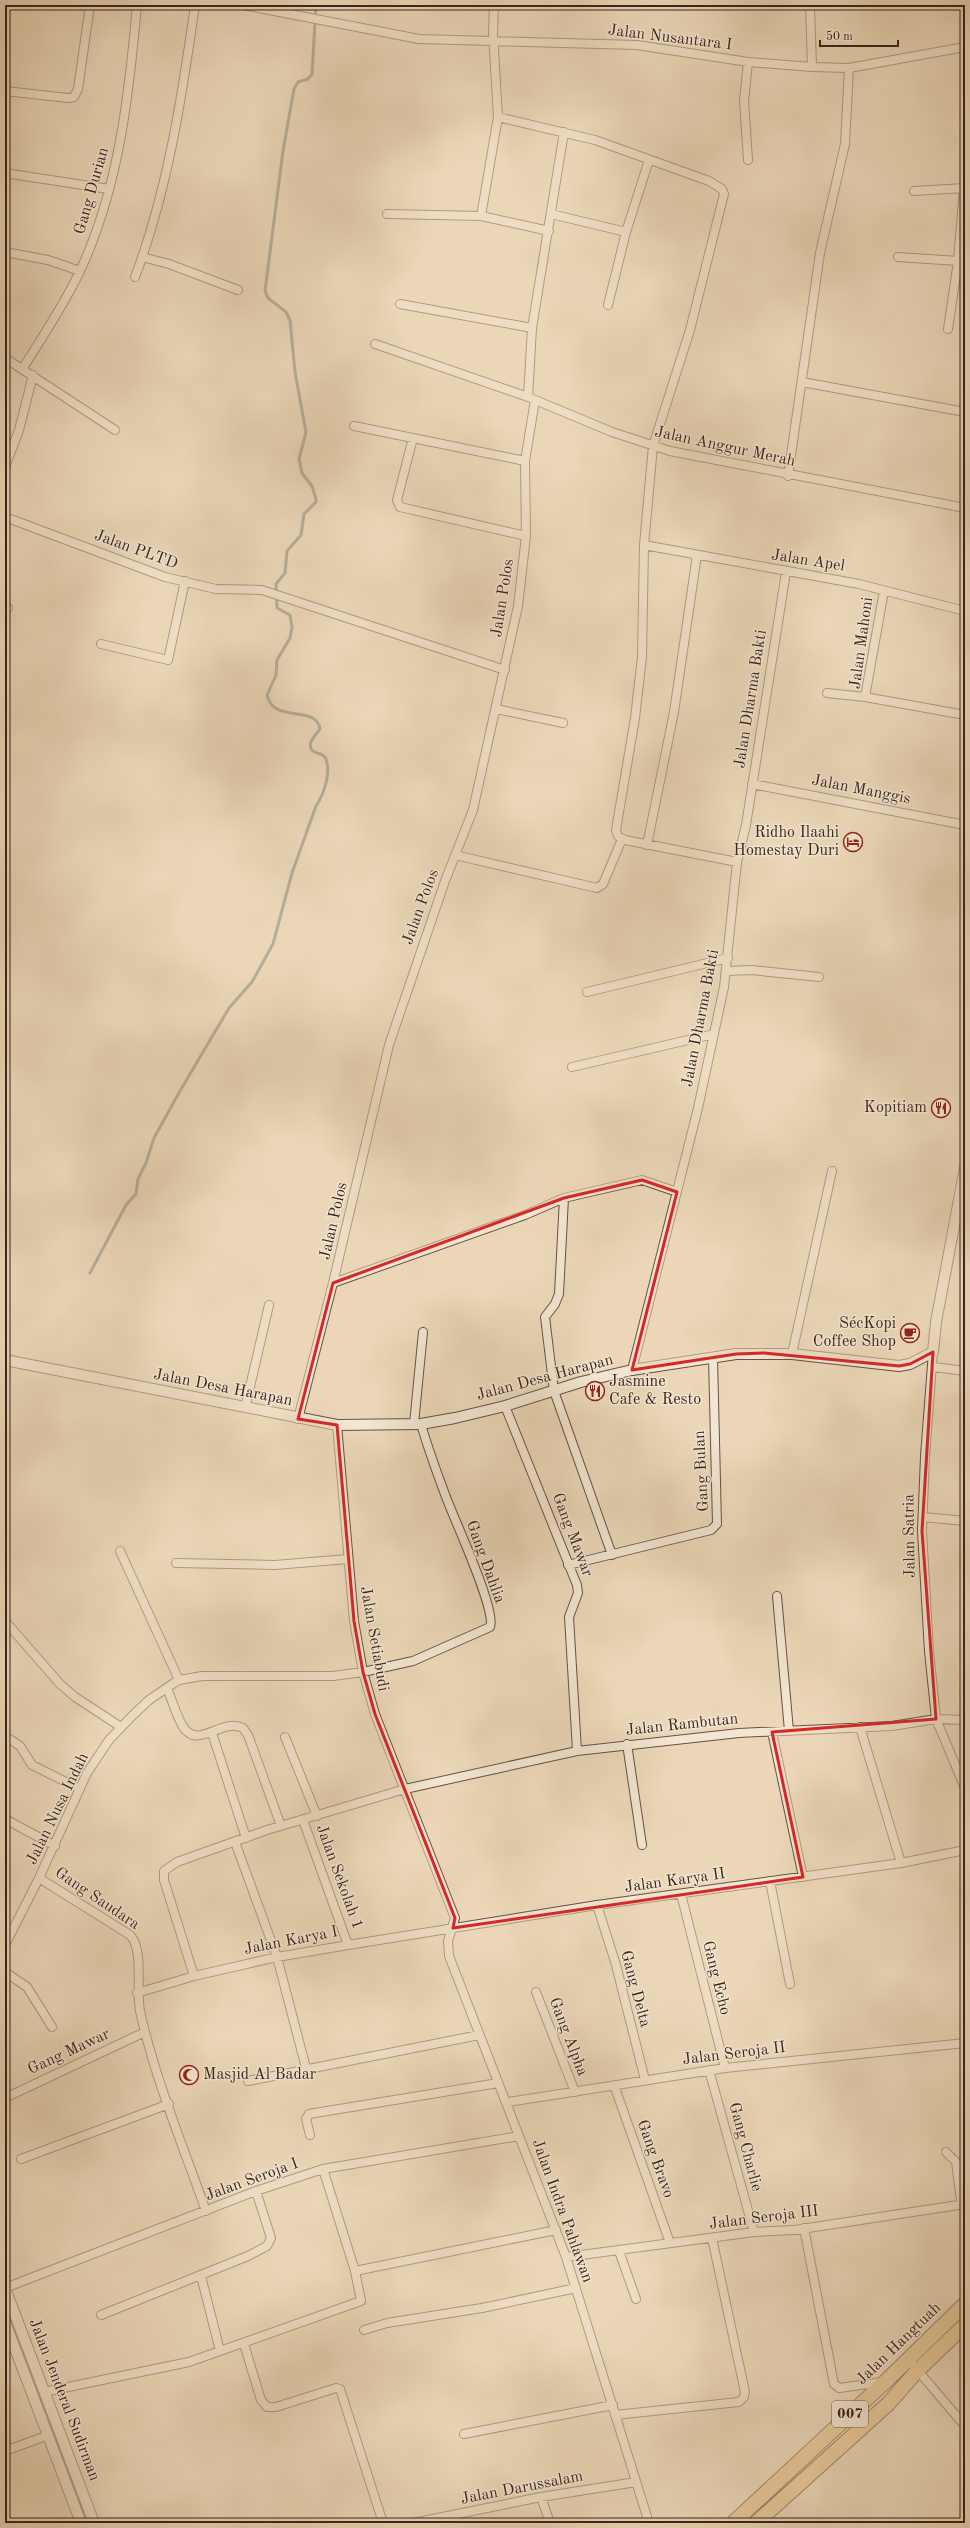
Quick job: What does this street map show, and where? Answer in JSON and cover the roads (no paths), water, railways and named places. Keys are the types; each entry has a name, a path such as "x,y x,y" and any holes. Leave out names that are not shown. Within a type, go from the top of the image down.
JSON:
{"highway":[{"name":"Jalan Hangtuah","path":"733,2523 885,2382 965,2304"},
{"name":"Jalan Hangtuah","path":"756,2523 888,2404 918,2370 965,2325"}],"street":[{"path":"5,91 68,98 74,97 78,90 90,5"},
{"name":"Gang Durian","path":"23,368 57,315 80,271 96,231 109,189 120,144 137,5"},
{"path":"135,277 158,204 180,104 195,5"},
{"name":"Jalan Nusantara I","path":"244,5 322,22 420,39 637,45 748,62 812,67 849,68 965,47"},
{"path":"481,216 498,117 494,41 494,5"},
{"path":"810,5 812,67"},
{"path":"748,62 744,101 748,160"},
{"path":"788,476 802,382 807,329 820,253 845,144 849,68"},
{"path":"498,117 595,140 717,185 722,189 725,200 690,330 653,446 644,545 642,657 635,718 616,830 622,839 737,862"},
{"name":"Jalan Polos","path":"298,1419 333,1283 389,1045 414,967 473,810 505,670 518,606 526,536 525,462 532,399 532,328 564,132"},
{"path":"608,305 626,232 649,160"},
{"path":"5,173 109,189"},
{"path":"914,191 964,188 958,261 948,328"},
{"path":"387,214 481,216 549,231"},
{"path":"551,214 626,232"},
{"path":"5,252 48,260 80,271"},
{"path":"142,257 169,264 238,290"},
{"path":"898,257 958,261"},
{"path":"400,304 532,328"},
{"name":"Jalan Anggur Merah","path":"375,344 532,399 653,446 696,458 788,476 888,492 965,508"},
{"path":"5,358 23,368 115,430"},
{"path":"5,467 19,430 33,375"},
{"path":"802,382 965,412"},
{"path":"354,426 525,462"},
{"path":"413,438 397,500 400,507 526,536"},
{"name":"Jalan PLTD","path":"5,517 165,577 216,589 262,590 505,670"},
{"name":"Jalan Apel","path":"644,545 786,572 859,584 965,611"},
{"path":"648,845 674,712 697,555"},
{"name":"Jalan Dharma Bakti","path":"632,1370 677,1192 714,1034 727,971 737,862 752,784 786,572"},
{"path":"101,644 168,660 185,582"},
{"name":"Jalan Mahoni","path":"884,591 865,697 965,715"},
{"path":"827,692 865,697"},
{"path":"496,709 563,722"},
{"name":"Jalan Manggis","path":"752,784 965,825"},
{"path":"455,855 597,888 603,884 622,839"},
{"path":"587,992 728,958"},
{"path":"727,971 751,970 819,977"},
{"path":"572,1067 714,1034"},
{"path":"934,1352 936,1322 965,1168"},
{"path":"792,1354 832,1171"},
{"path":"333,1283 524,1215 564,1198 642,1180 677,1192"},
{"path":"564,1198 559,1294 555,1304 547,1312 545,1322 554,1391 612,1555"},
{"path":"245,1408 269,1305"},
{"path":"418,1424 423,1332"},
{"name":"Jalan Desa Harapan","path":"5,1360 298,1419 337,1425 418,1424 505,1406 632,1370 713,1357 764,1353 792,1354 899,1366 910,1364 934,1352"},
{"name":"Jalan Satria","path":"934,1352 925,1456 922,1517 929,1651 936,1719 965,1788"},
{"name":"Gang Bulan","path":"568,1565 711,1530 717,1524 713,1357"},
{"path":"932,1367 965,1372"},
{"name":"Gang Mawar","path":"505,1406 578,1589 569,1617 577,1751"},
{"name":"Gang Dahlia","path":"363,1672 413,1661 486,1630 492,1623 483,1590 446,1499 418,1424"},
{"name":"Jalan Setiabudi","path":"337,1425 354,1621 363,1672 375,1714 453,1914"},
{"path":"922,1517 965,1522"},
{"path":"120,1551 179,1680"},
{"path":"176,1563 275,1565 348,1559"},
{"path":"777,1596 789,1731"},
{"path":"5,1621 60,1684 75,1697 121,1727"},
{"name":"Jalan Nusa Indah","path":"5,1945 39,1878 80,1789 102,1751 121,1727 149,1700 179,1680 202,1676 333,1676 363,1672"},
{"path":"167,1688 183,1726 188,1732 201,1735 212,1733 230,1724 243,1728 248,1735 281,1826"},
{"name":"Jalan Rambutan","path":"194,1976 164,1880 164,1871 170,1864 281,1826 405,1789 577,1751 739,1732 772,1732 892,1726 936,1719 965,1720"},
{"path":"860,1727 901,1864"},
{"path":"772,1732 803,1877"},
{"path":"212,1733 246,1838"},
{"path":"5,1736 20,1746 32,1765 80,1789"},
{"path":"285,1737 317,1816"},
{"path":"627,1744 642,1845"},
{"path":"5,1819 54,1846"},
{"name":"Jalan Sekolah 1","path":"303,1820 348,1944"},
{"path":"235,1842 277,1957 306,2068"},
{"name":"Jalan Karya II","path":"453,1928 597,1905 901,1864 965,1850"},
{"name":"Gang Saudara","path":"39,1878 97,1913 134,1939 138,1949 137,1993 144,2032 206,2211"},
{"path":"770,1881 790,1984"},
{"name":"Gang Echo","path":"681,1894 725,2068"},
{"name":"Gang Delta","path":"597,1905 616,1965 645,2080"},
{"name":"Jalan Indra Pahlawan","path":"453,1914 453,1928 447,1947 479,2035 498,2083 508,2102 519,2136 566,2257 649,2523"},
{"name":"Jalan Karya I","path":"137,1993 194,1976 277,1957 348,1944 453,1928"},
{"path":"5,1972 27,1987 52,2027"},
{"name":"Gang Alpha","path":"536,1992 575,2092"},
{"name":"Gang Mawar","path":"5,2098 144,2032"},
{"path":"248,2081 306,2068 479,2035"},
{"name":"Jalan Seroja II","path":"508,2102 709,2070 965,2043"},
{"name":"Gang Charlie","path":"709,2070 754,2232"},
{"path":"310,2135 306,2119 309,2114 498,2083"},
{"name":"Gang Bravo","path":"614,2085 670,2243"},
{"path":"21,2159 169,2104"},
{"name":"Jalan Seroja I","path":"5,2288 256,2191 323,2169 519,2136"},
{"path":"946,2152 956,2162 961,2200 964,2204"},
{"path":"44,2392 189,2362 244,2344 361,2301 355,2271 323,2169"},
{"path":"101,2315 248,2256 270,2243 271,2238 256,2191"},
{"name":"Jalan Seroja III","path":"566,2257 754,2232 804,2228 964,2204"},
{"path":"804,2228 834,2384 839,2388 885,2382"},
{"path":"355,2271 556,2230"},
{"path":"615,2415 711,2406 739,2402 744,2397 745,2392 712,2238"},
{"path":"619,2251 636,2300"},
{"path":"201,2276 220,2351"},
{"name":"Jalan Jenderal Sudirman","path":"5,2288 94,2523"},
{"path":"364,2330 387,2323 482,2308 576,2288"},
{"name":"Jalan Jenderal Sudirman","path":"5,2322 81,2523"},
{"path":"244,2344 261,2400 267,2407 276,2407 336,2388 340,2389 382,2523"},
{"path":"908,2359 965,2426"},
{"path":"464,2434 613,2405"},
{"path":"5,2451 49,2435"},
{"name":"Jalan Darussalam","path":"413,2523 541,2497 636,2482"},
{"path":"72,2500 84,2497"},
{"path":"541,2497 550,2523"}],"waterway":[{"path":"90,1273 126,1205 136,1194 138,1179 146,1163 154,1138 180,1091 229,1008 252,982 273,944 292,873 326,782 328,769 325,757 313,751 310,745 312,739 320,729 317,722 311,717 277,709 271,704 267,695 276,675 277,660 290,638 292,627 290,615 277,608 276,584 285,573 287,551 301,535 304,514 316,502 312,486 302,473 299,459 306,432 295,372 290,320 286,312 268,298 265,291 283,151 294,89 298,82 308,79 312,74 316,5"}],"place":[{"name":"Ridho Ilaahi Homestay Duri","path":"853,842"},
{"name":"Kopitiam","path":"941,1108"},
{"name":"SécKopi Coffee Shop","path":"910,1333"},
{"name":"Jasmine Cafe & Resto","path":"595,1391"},
{"name":"Masjid Al Badar","path":"189,2075"}]}
